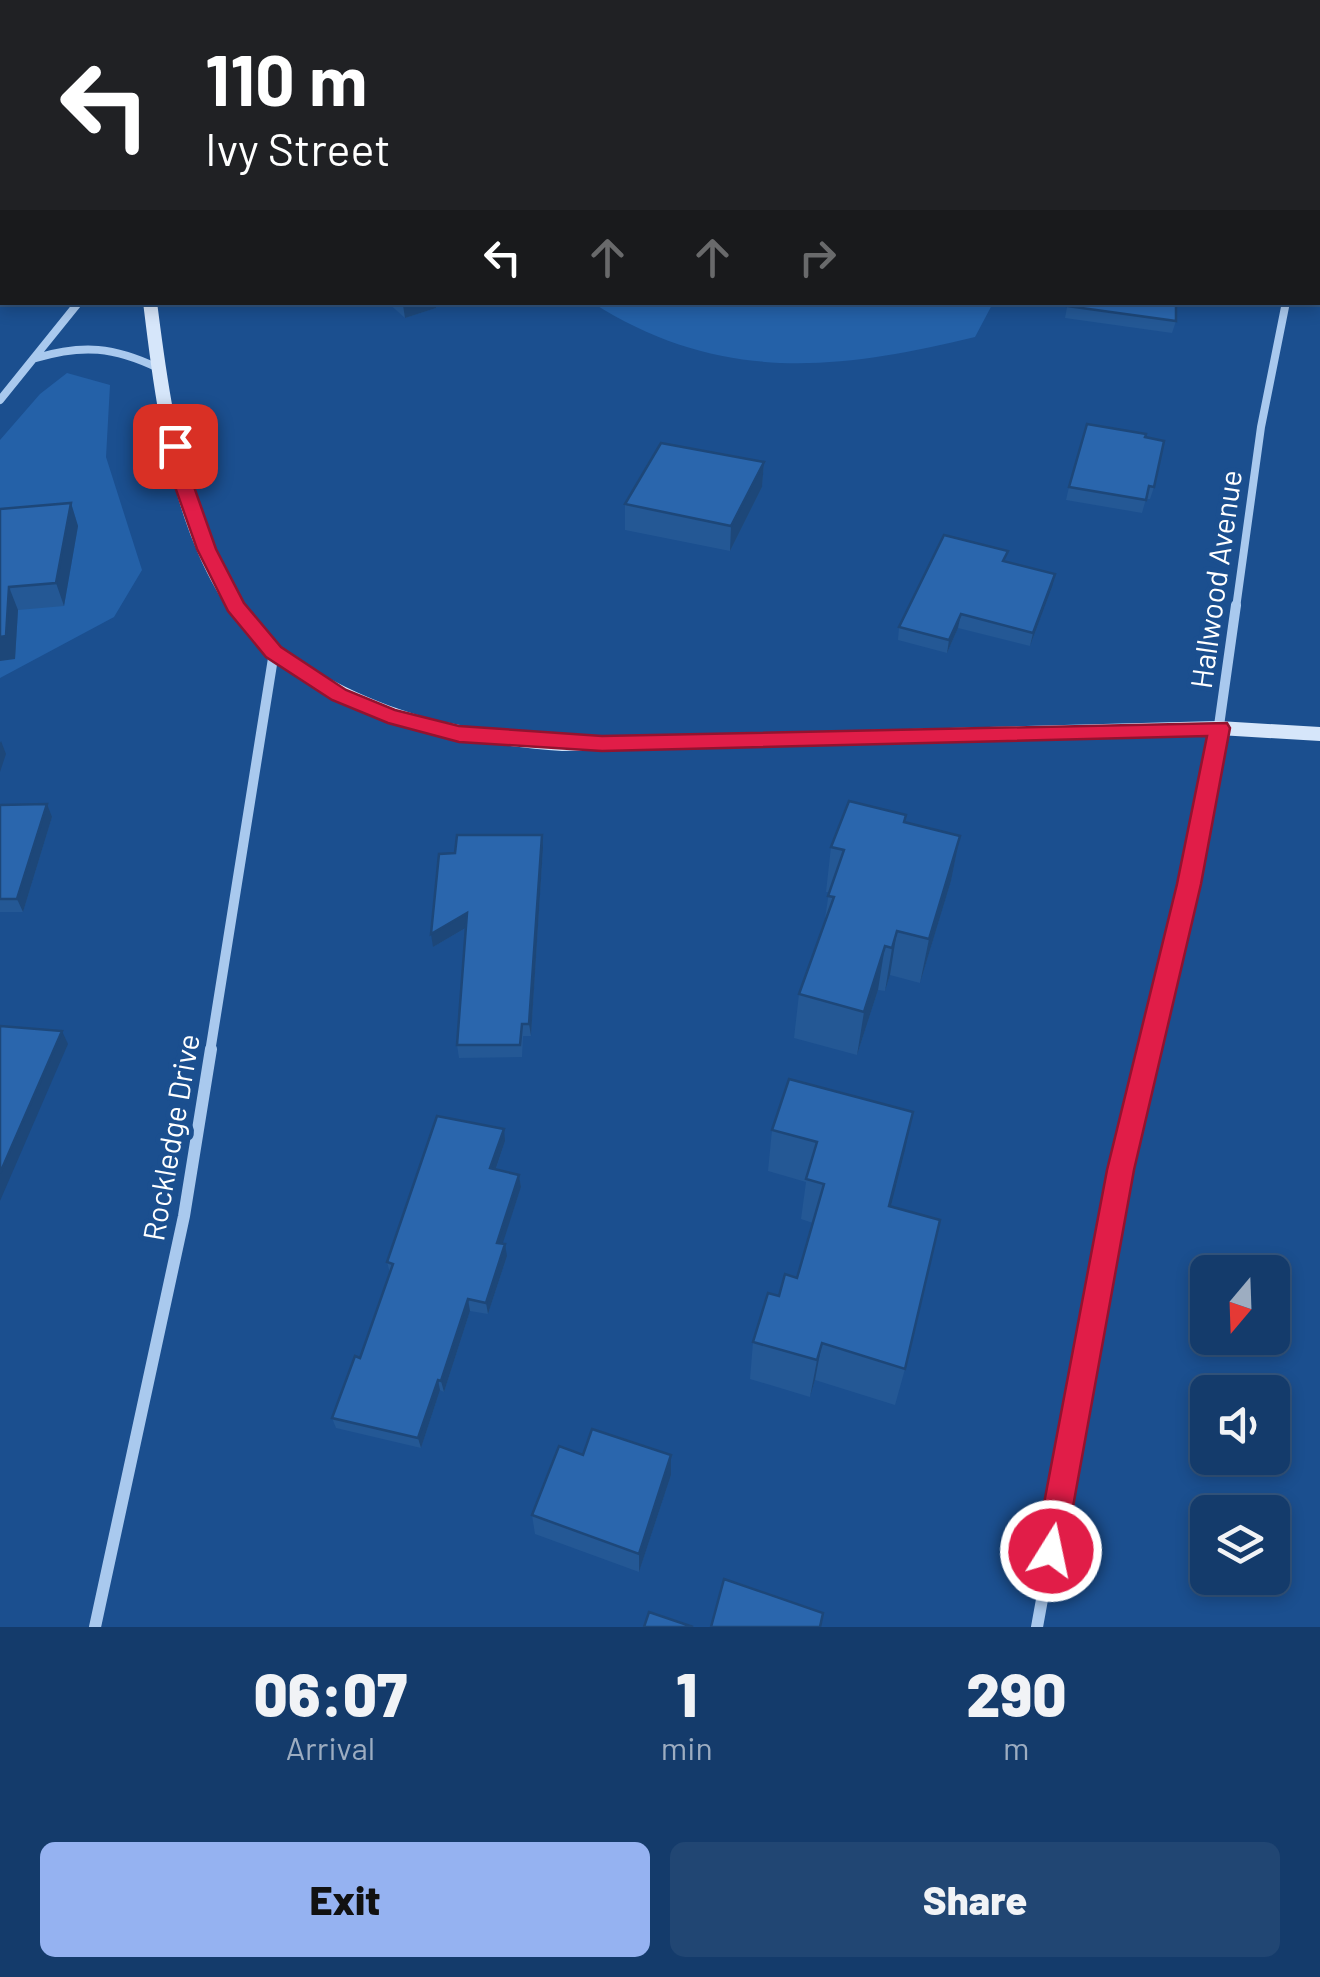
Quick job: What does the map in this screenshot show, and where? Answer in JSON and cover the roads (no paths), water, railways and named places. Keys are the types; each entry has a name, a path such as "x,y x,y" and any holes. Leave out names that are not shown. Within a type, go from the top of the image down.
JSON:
{"street":[{"path":"0,400 78,305"},
{"path":"150,305 158,368 184,484 206,549 236,606 274,652 339,695 388,715 459,734 529,742 602,744 1219,728 1320,734"},
{"name":"Hallwood Avenue","path":"1037,1627 1120,1170 1189,884 1219,728 1262,426 1285,305"},
{"path":"36,358 75,346 99,345 158,368"},
{"name":"Rockledge Drive","path":"95,1627 184,1216 274,652"}]}
